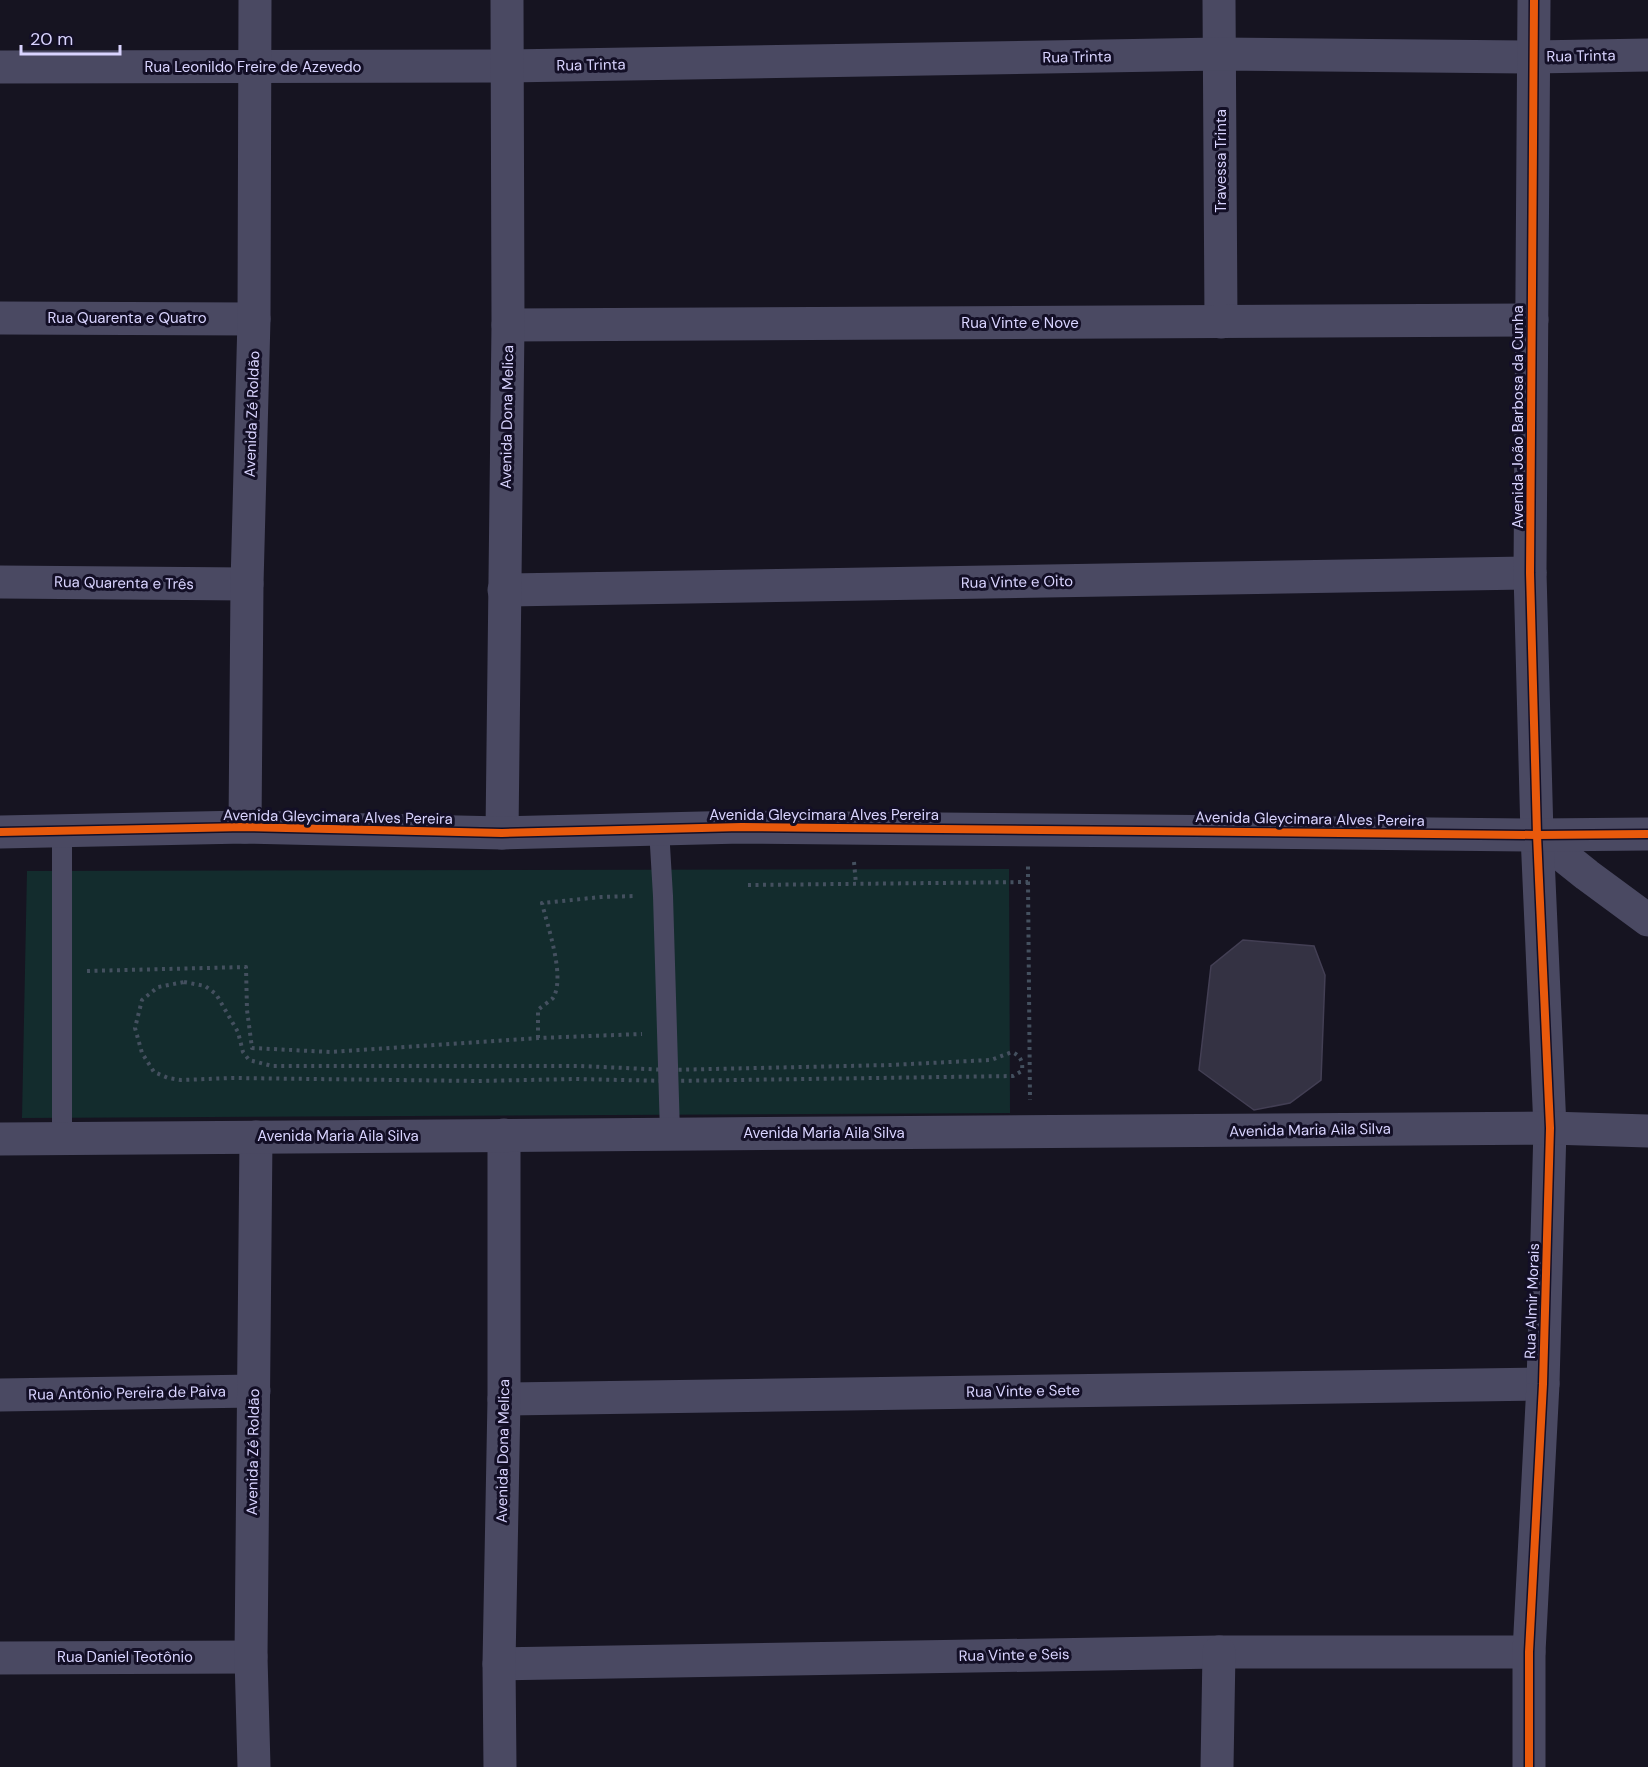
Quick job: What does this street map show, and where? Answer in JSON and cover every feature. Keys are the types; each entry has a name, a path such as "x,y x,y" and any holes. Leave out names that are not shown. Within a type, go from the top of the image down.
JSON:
{"street":[{"name":"Avenida Zé Roldão","path":"245,827 247,584 254,319 255,0"},
{"name":"Avenida Dona Melica","path":"502,833 508,325 507,0"},
{"name":"Travessa Trinta","path":"1219,0 1221,322"},
{"name":"Avenida João Barbosa da Cunha","path":"1534,0 1530,573 1537,835"},
{"name":"Rua Trinta","path":"506,66 1220,54 1533,57 1648,55"},
{"name":"Rua Leonildo Freire de Azevedo","path":"0,67 506,66"},
{"name":"Rua Quarenta e Quatro","path":"0,318 254,319"},
{"name":"Rua Vinte e Nove","path":"508,325 1532,320"},
{"name":"Rua Vinte e Oito","path":"504,590 1530,573"},
{"name":"Rua Quarenta e Três","path":"0,582 247,584"},
{"name":"Avenida Gleycimara Alves Pereira","path":"0,832 245,827 502,833 752,827 1537,835 1648,834"},
{"path":"1537,835 1648,920"},
{"name":"Rua Almir Morais","path":"1529,1767 1529,1652 1543,1384 1550,1128 1537,835"},
{"name":"Avenida Maria Aila Silva","path":"0,1139 1550,1128 1648,1131"},
{"name":"Avenida Dona Melica","path":"500,1767 504,1136"},
{"name":"Avenida Zé Roldão","path":"254,1767 251,1657 256,1137"},
{"name":"Rua Vinte e Sete","path":"504,1399 1543,1384"},
{"name":"Rua Antônio Pereira de Paiva","path":"0,1395 254,1391"},
{"path":"1217,1767 1219,1652"},
{"name":"Rua Vinte e Seis","path":"499,1664 1219,1652 1529,1652"},
{"name":"Rua Daniel Teotônio","path":"0,1658 251,1657"}],"lane":[{"path":"659,829 670,1133"},
{"path":"62,832 62,1139"}],"path":[{"path":"1027,830 1030,1133"},
{"path":"748,885 1028,882"},
{"path":"537,1038 538,1010 553,997 557,979 553,942 542,903 601,897 663,896"},
{"path":"62,971 246,967 247,1010 252,1048 331,1052 537,1038 667,1034"},
{"path":"668,1076 581,1066 272,1066 249,1060 243,1052 238,1032 216,994 205,986 184,982 158,987 142,1000 135,1028 142,1053 154,1072 181,1080 232,1078 478,1081 668,1076 980,1061 991,1060 1012,1052 1018,1055 1023,1063 1022,1071 1013,1076 668,1076"}],"green space":[{"path":"1009,869 1010,1113 22,1118 27,871"}],"building":[{"path":"1243,940 1314,946 1325,975 1321,1080 1290,1103 1254,1110 1199,1070 1211,966"}],"cycle path":[{"path":"1529,1767 1529,1652 1543,1384 1550,1128 1537,835 1530,573 1534,0"},
{"path":"0,832 245,827 502,833 742,827 1537,835 1648,834"}]}
